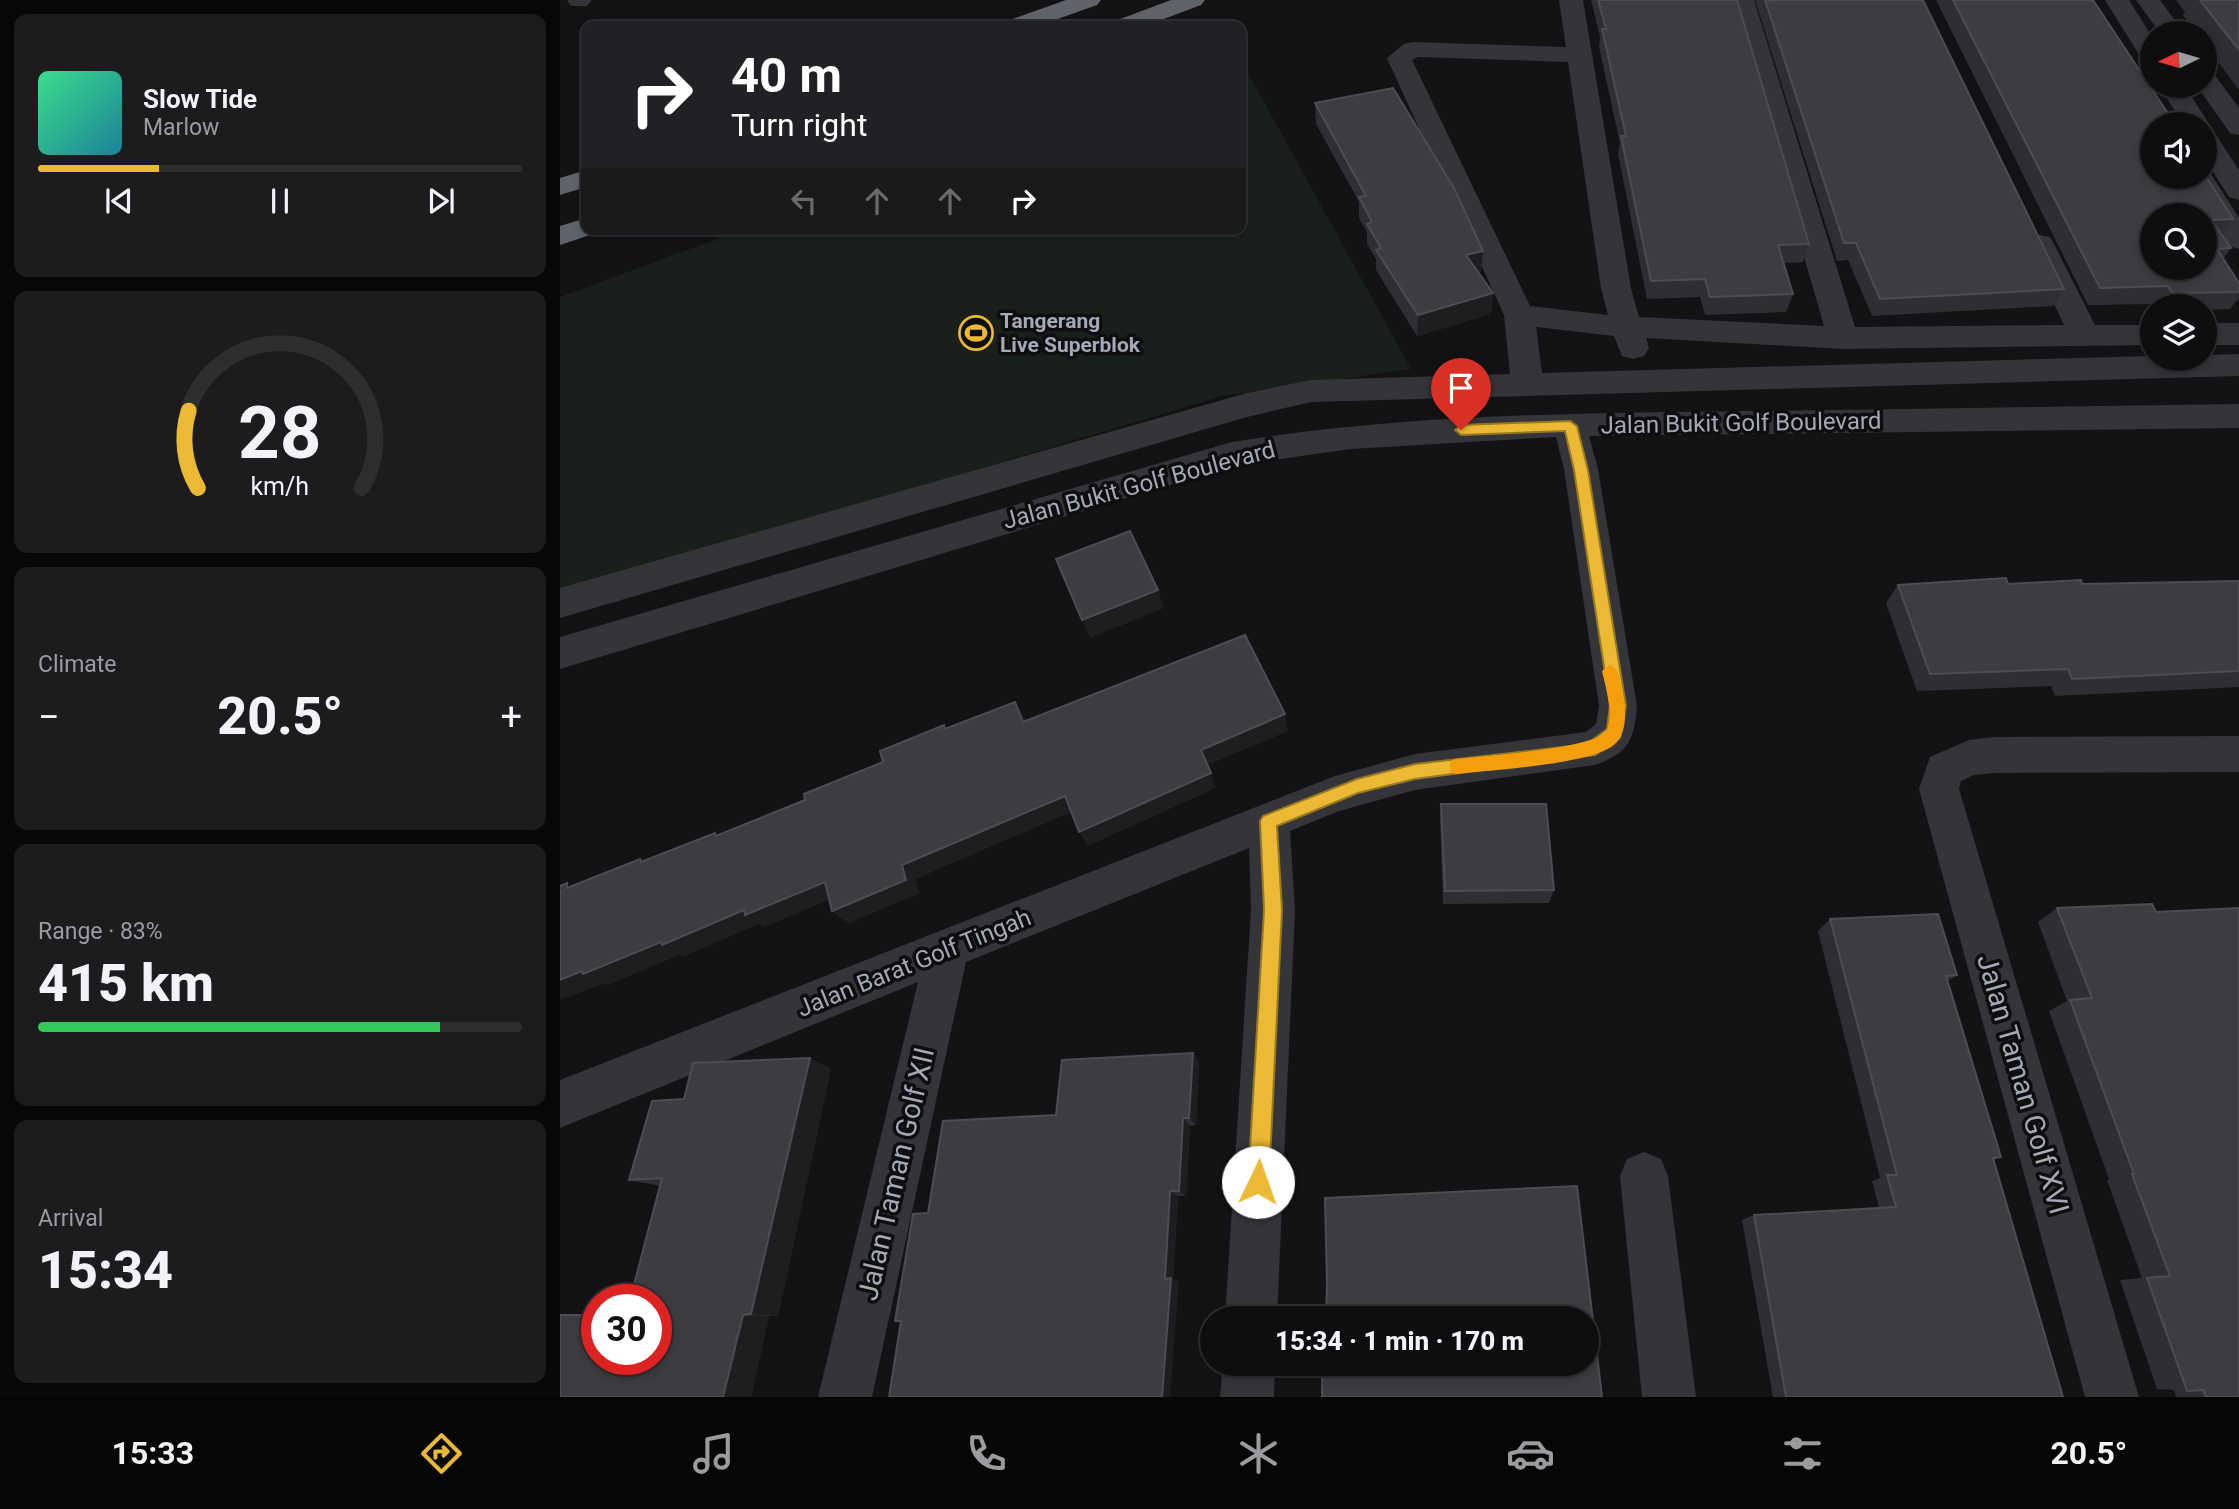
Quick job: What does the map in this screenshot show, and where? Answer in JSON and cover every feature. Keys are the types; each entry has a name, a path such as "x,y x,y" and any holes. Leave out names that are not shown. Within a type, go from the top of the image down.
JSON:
{"highway":[{"path":"1030,21 1089,0"},
{"path":"1138,21 1193,0"},
{"path":"560,187 581,180"},
{"path":"560,236 581,229"}],"street":[{"path":"1571,0 1616,288 1655,424"},
{"path":"1742,0 1843,338"},
{"path":"2117,0 2140,37"},
{"path":"2148,0 2163,21"},
{"path":"1527,384 1519,315 1399,58 1413,49 1580,55"},
{"path":"2217,96 2239,127"},
{"path":"2220,170 2239,191"},
{"path":"2220,170 2239,240"},
{"path":"2031,224 2085,336"},
{"path":"1519,315 1626,327 1843,338 2140,335"},
{"path":"2217,334 2239,334"},
{"name":"Jalan Bukit Golf Boulevard","path":"560,603 1281,397 1311,391 2239,365"},
{"name":"Jalan Bukit Golf Boulevard","path":"560,653 1232,454 1351,435 1655,424 2239,416"},
{"name":"Jalan Barat Golf Tingah","path":"560,1104 1357,786 1415,772 1595,748 1615,733 1618,706 1581,470 1570,426"},
{"name":"Jalan Taman Golf XVI","path":"2112,1397 1939,789 1944,771 1969,758 1994,755 2239,754"},
{"path":"1252,1306 1273,910 1269,821"},
{"name":"Jalan Taman Golf XII","path":"845,1397 947,951"},
{"path":"1644,1176 1669,1397"},
{"path":"1247,1397 1248,1376"}],"shaded area":[{"name":"Tangerang Live Superblok","path":"1246,69 1411,369 1226,395 560,594 560,297 728,235 1246,235"}],"building":[{"path":"1598,0 1737,0 1809,244 1778,245 1793,294 1710,297 1705,279 1651,281 1621,136 1626,136"},
{"path":"1765,0 1923,0 2064,289 1880,299 1856,243 1844,243"},
{"path":"1953,0 2093,0 2140,71 2140,98 2158,98 2167,112 2140,112 2140,189 2214,189 2233,219 2217,220 2217,203 2140,203 2140,280 2217,280 2217,249 2239,283 2239,292 2172,293 2168,286 2100,288"},
{"path":"2200,0 2239,0 2239,50 2217,21"},
{"path":"1393,88 1454,188 1483,251 1466,255 1493,293 1418,315 1376,250 1381,248 1367,224 1372,222 1359,197 1366,196 1315,103"},
{"path":"2217,228 2231,248 2217,249"},
{"path":"1130,531 1158,590 1082,620 1056,559"},
{"path":"2006,578 2008,584 2081,580 2082,584 2239,581 2239,671 2072,679 2068,669 1930,674 1898,585"},
{"path":"1245,635 1285,714 1201,750 1211,773 1079,832 1065,796 902,865 906,880 832,911 825,882 745,915 744,910 662,945 661,942 583,974 582,971 560,980 560,886 567,883 567,888 640,859 641,862 715,833 716,836 805,800 804,794 883,762 880,751 944,725 945,729 1015,702 1023,722"},
{"path":"1441,804 1546,804 1554,890 1445,891"},
{"path":"2152,904 2156,912 2239,908 2239,1397 2206,1397 2203,1390 2187,1391 2147,1278 2170,1276 2070,1000 2092,998 2057,908"},
{"path":"1938,914 1957,975 1946,976 2001,1157 1993,1158 2063,1397 1786,1397 1754,1215 1896,1207 1887,1175 1897,1175 1830,919"},
{"path":"1193,1053 1189,1118 1183,1118 1179,1191 1170,1191 1165,1279 1171,1278 1162,1397 889,1397 901,1321 895,1321 913,1214 928,1213 943,1121 1056,1115 1062,1060"},
{"path":"810,1058 751,1314 743,1315 723,1397 560,1397 560,1315 581,1315 581,1375 672,1375 672,1284 634,1284 662,1178 629,1180 652,1101 684,1099 693,1063"},
{"path":"1577,1186 1591,1306 1326,1306 1325,1198"},
{"path":"1599,1372 1602,1397 1322,1397 1322,1376 1599,1376"}],"slow traffic":[{"path":"1456,767 1571,753 1595,748 1608,741 1615,733 1618,706 1610,671"}],"place":[{"name":"Tangerang Live Superblok","path":"976,333"}],"route":[{"path":"1258,1182 1273,910 1269,821 1357,786 1415,772 1571,753 1595,748 1608,741 1615,733 1618,706 1610,671 1581,470 1570,426 1461,430"}]}
